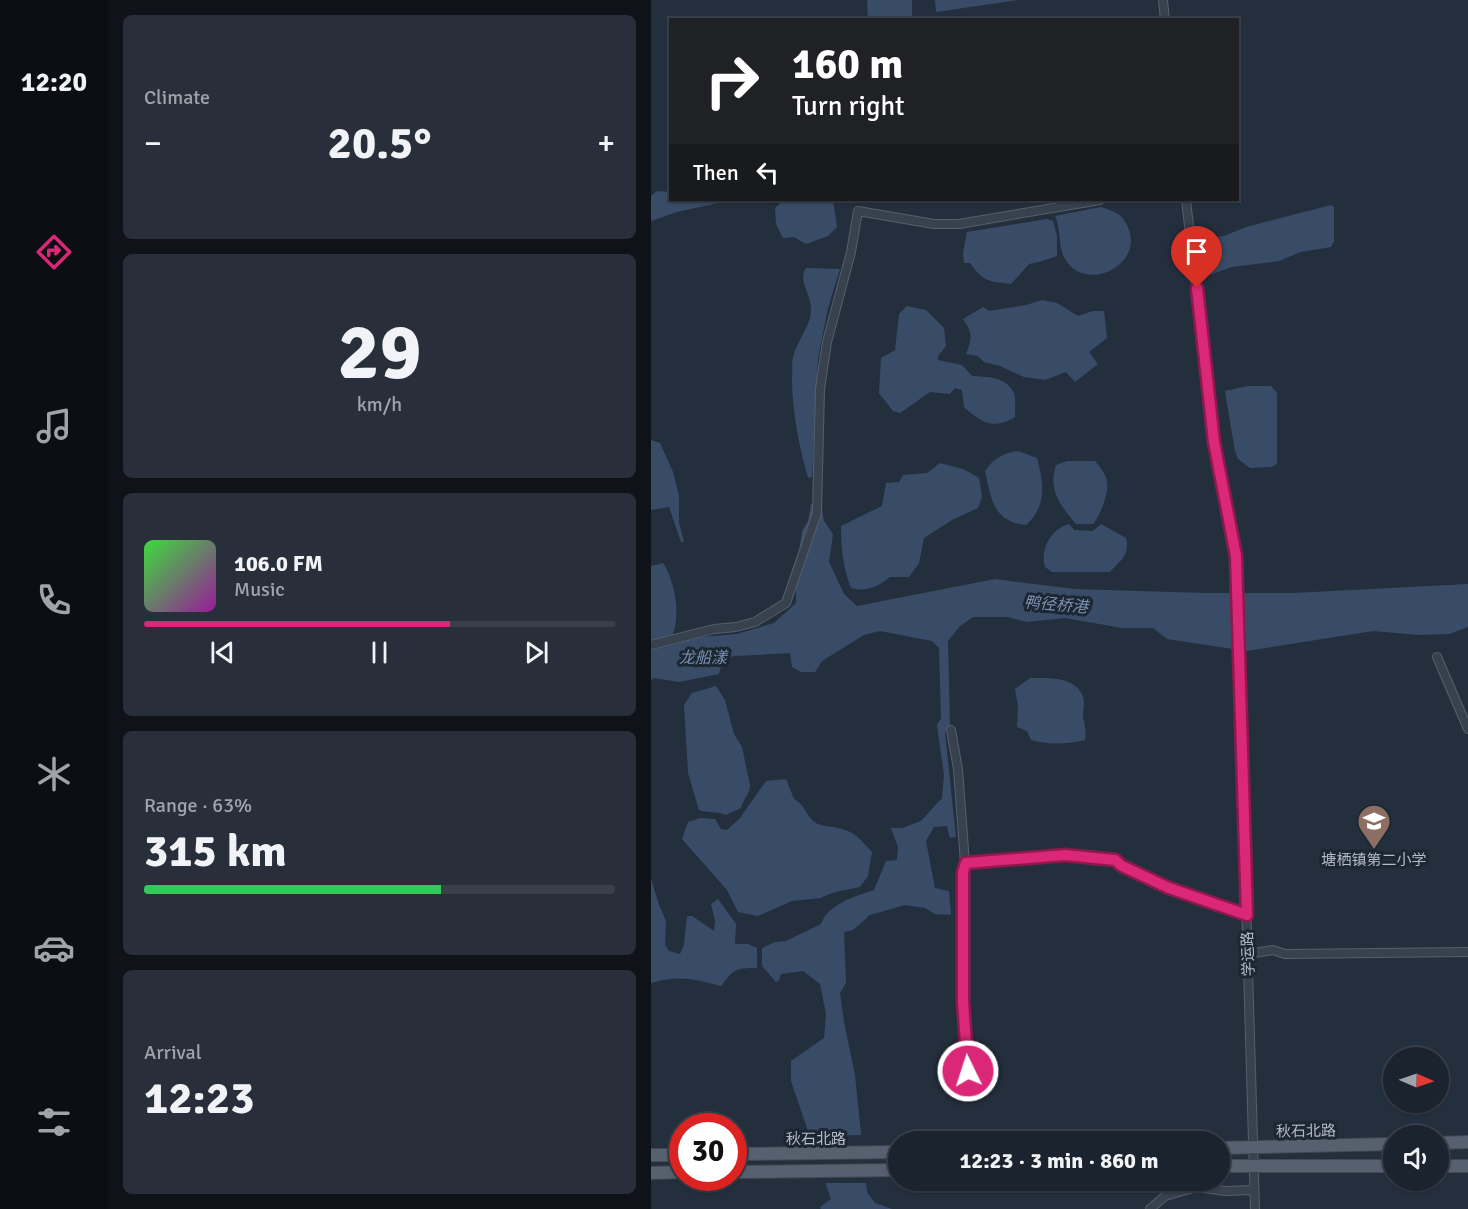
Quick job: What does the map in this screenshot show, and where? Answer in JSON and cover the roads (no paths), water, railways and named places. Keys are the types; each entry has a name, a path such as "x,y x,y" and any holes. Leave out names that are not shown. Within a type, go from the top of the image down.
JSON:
{"main road":[{"path":"1449,1143 1468,1142"},
{"name":"秋石北路","path":"1230,1148 1383,1144"},
{"name":"秋石北路","path":"747,1154 888,1152"},
{"path":"651,1155 669,1155"},
{"path":"1230,1166 1383,1166"},
{"path":"1449,1166 1468,1166"},
{"path":"747,1172 888,1170"},
{"path":"651,1173 669,1172"}],"street":[{"path":"1163,0 1165,18"},
{"path":"651,645 714,629 755,622 786,603 817,513 820,389 827,342 851,252 858,211 934,224 959,224 1094,201"},
{"name":"学运路","path":"1186,201 1214,442 1236,556 1255,1209"},
{"path":"1437,657 1468,729"},
{"path":"951,730 958,770 966,863 963,872 963,990 968,1071"},
{"path":"966,863 1065,855 1115,860 1122,866 1169,888 1247,915"},
{"path":"1248,954 1273,950 1285,954 1468,952"},
{"path":"1150,1209 1165,1196 1197,1187 1244,1192 1254,1190"}],"water":[{"path":"867,0 912,0 912,18 868,18"},
{"path":"935,0 1018,0 936,12"},
{"path":"657,191 669,192 669,201 727,201 677,212 651,221 651,196"},
{"path":"783,201 833,201 837,227 828,236 806,244 794,237 783,238 776,224 775,208"},
{"path":"1331,205 1334,207 1334,241 1331,247 1301,252 1279,261 1232,267 1209,275 1206,238 1224,236 1246,227"},
{"path":"1101,207 1116,213 1124,220 1130,233 1130,246 1126,257 1118,266 1095,275 1083,274 1072,268 1064,257 1055,216"},
{"path":"1047,219 1053,221 1057,236 1057,256 1029,264 1011,284 987,280 970,263 964,263 963,253 967,232"},
{"path":"806,268 840,269 828,308 818,359 812,477 808,478 793,403 792,377 793,357 811,312 803,278"},
{"path":"1042,300 1057,303 1078,316 1093,311 1104,311 1107,338 1089,352 1098,364 1075,382 1066,372 1045,380 1024,377 1000,366 984,362 978,356 966,354 971,336 963,319 983,307 989,311"},
{"path":"907,306 926,310 944,328 946,346 938,356 938,360 962,365 972,376 995,378 1010,387 1015,395 1015,417 994,424 982,421 964,407 962,390 955,388 950,394 930,392 900,413 893,411 879,393 881,358 895,350 899,314"},
{"path":"1248,386 1271,386 1277,393 1277,464 1271,467 1250,468 1238,459 1235,451 1225,391"},
{"path":"651,440 660,443 673,472 679,496 679,523 684,542 681,542 669,507 651,510"},
{"path":"1018,451 1037,458 1042,486 1038,510 1026,525 1015,523 1000,514 992,499 985,471 999,457"},
{"path":"1067,461 1095,461 1103,471 1107,482 1105,498 1093,524 1076,524 1057,497 1054,482 1056,465"},
{"path":"940,463 963,469 979,478 982,497 978,508 952,520 924,538 919,563 909,577 890,577 881,584 867,589 851,588 843,557 841,526 882,506 886,483 899,482 903,475 927,473"},
{"path":"811,504 821,504 824,521 833,534 829,562 844,594 857,606 995,579 1075,589 1205,593 1294,593 1468,584 1468,627 1449,634 1420,635 1373,631 1246,651 1167,639 1153,628 1122,628 1065,618 1027,622 1007,617 973,617 960,626 948,641 950,725 945,733 956,837 950,838 947,826 934,827 926,841 935,888 949,891 951,915 935,914 925,908 905,905 870,915 853,930 844,932 846,983 840,993 855,1075 867,1192 875,1203 892,1209 821,1209 820,1207 831,1199 791,1081 791,1061 824,1038 826,1014 820,984 803,971 781,974 776,982 762,966 762,948 775,942 786,941 821,924 836,906 874,890 886,861 897,860 898,847 891,828 902,828 921,821 942,798 944,775 937,725 941,718 939,648 932,641 880,631 864,635 822,661 815,672 801,672 792,667 790,653 734,656 723,660 719,674 679,682 654,678 651,680 651,648 701,637 737,634 774,623 796,603 796,572 802,531 808,521"},
{"path":"1069,524 1074,530 1093,531 1101,524 1126,538 1127,549 1124,557 1110,572 1052,572 1045,567 1044,560 1048,541 1057,530"},
{"path":"663,563 671,579 675,599 675,628 672,636 651,642 651,566"},
{"path":"1030,678 1063,680 1077,687 1084,701 1085,740 1058,743 1038,742 1031,740 1027,731 1017,727 1018,707 1015,689"},
{"path":"716,686 725,700 734,734 742,747 750,785 741,808 726,815 699,810 688,773 684,705 692,693"},
{"path":"786,779 794,799 801,804 813,820 820,825 852,833 872,852 868,876 860,887 835,892 820,898 792,901 758,916 738,912 727,890 682,839 688,822 700,818 715,819 721,829 727,830 740,818 766,781"},
{"path":"651,879 666,921 665,945 669,951 680,954 684,945 687,916 692,916 714,931 715,921 711,904 718,899 736,924 735,944 748,944 757,948 757,968 744,968 736,971 721,986 686,979 670,979 651,983"}],"place":[{"name":"塘栖镇第二小学","path":"1374,850"}],"water label":[{"name":"鸭径桥港","path":"1056,604"},
{"name":"龙船漾","path":"703,657"}]}
